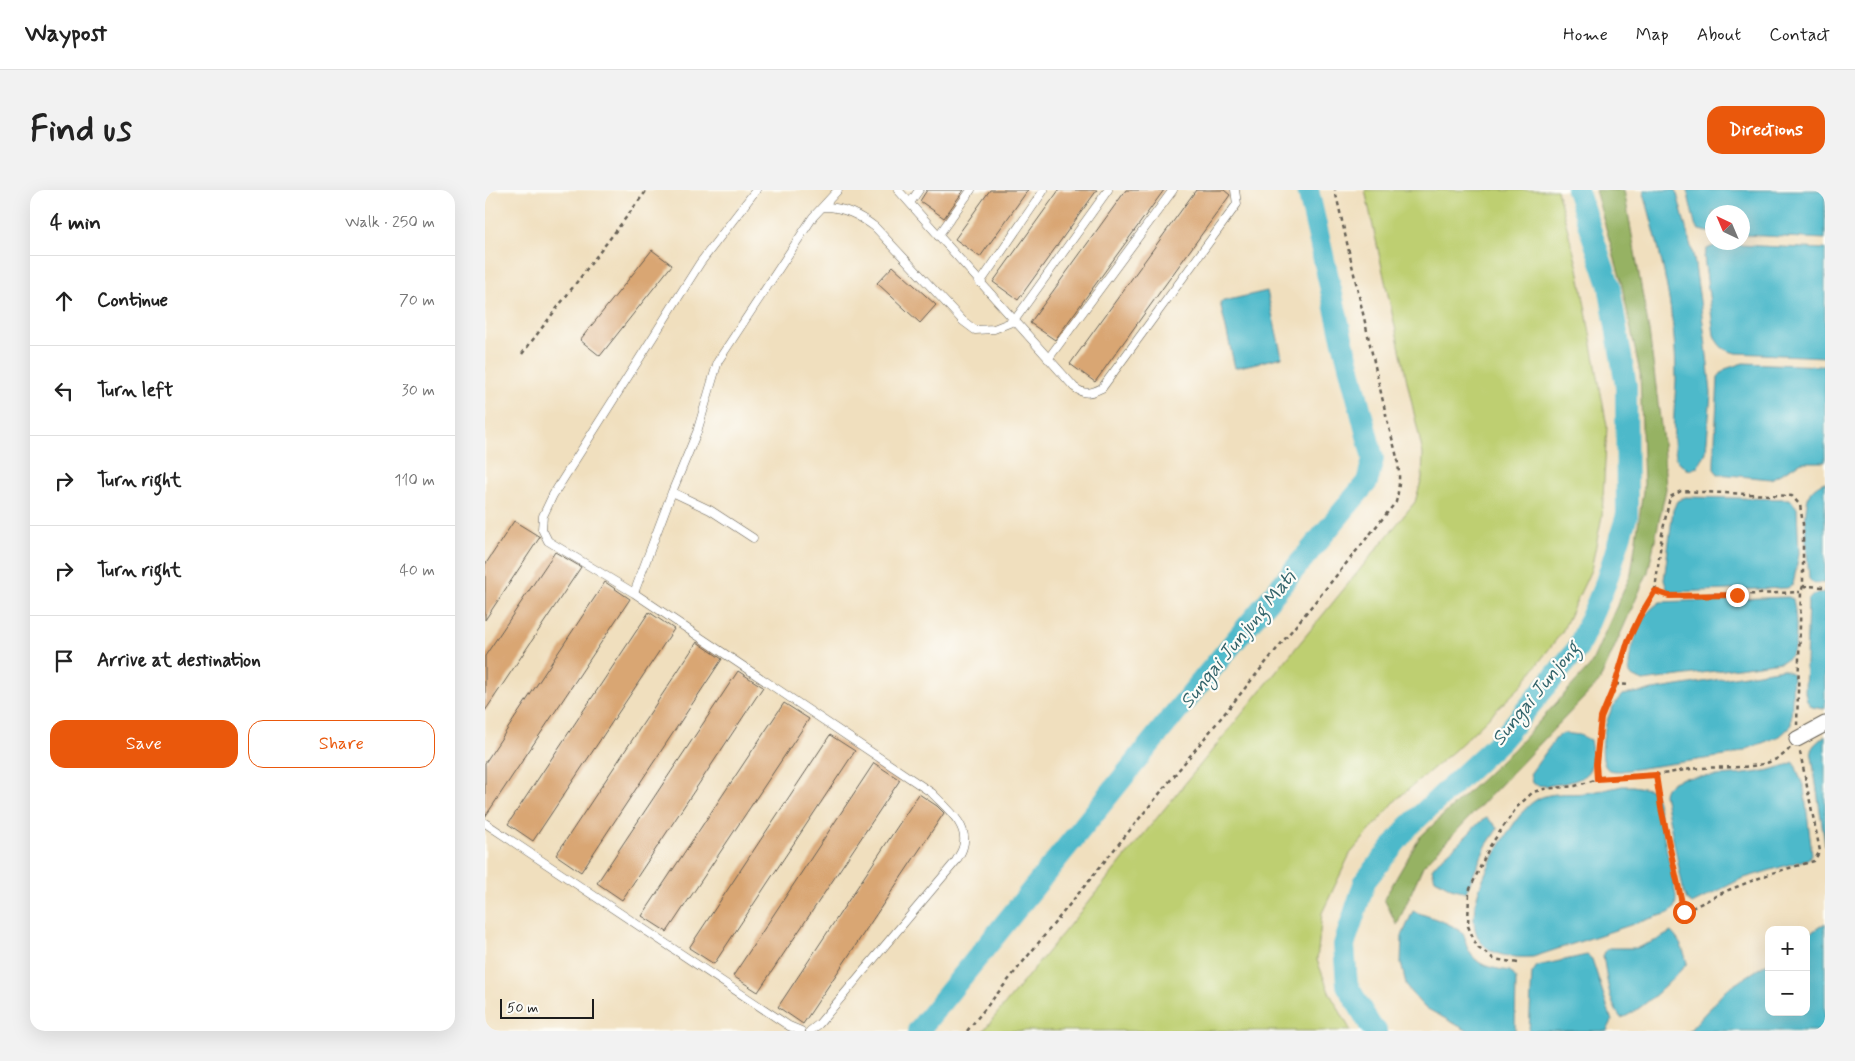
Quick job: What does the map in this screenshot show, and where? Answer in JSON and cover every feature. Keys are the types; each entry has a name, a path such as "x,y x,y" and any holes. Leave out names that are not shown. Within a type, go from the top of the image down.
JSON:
{"street":[{"path":"1797,739 1825,724"}],"lane":[{"path":"756,190 700,263 581,449 543,516 542,529 548,540 634,594 932,793 959,821 964,834 963,847 956,861 819,1024 810,1031"},
{"path":"634,594 671,492 697,432 718,361 813,217 838,190"},
{"path":"898,190 1014,321 1074,387 1082,393 1091,393 1102,388 1237,204 1235,190"},
{"path":"910,203 919,190"},
{"path":"938,236 971,190"},
{"path":"980,283 1044,190"},
{"path":"824,207 837,207 862,217 875,227 963,320 975,330 994,329 1014,321 1108,190"},
{"path":"1048,358 1173,190"},
{"path":"671,492 710,510 753,538"},
{"path":"485,823 789,1026 801,1031"}],"path":[{"path":"521,354 647,190"},
{"path":"967,1031 1396,502 1400,485 1398,458 1389,428 1335,190"},
{"path":"1597,779 1596,764 1601,718 1615,684 1628,641 1655,591 1662,534 1670,497 1681,491 1793,496 1800,505 1803,524 1803,586 1801,592 1797,739 1820,851 1814,861 1787,868 1726,891 1684,912 1661,808 1656,775"},
{"path":"1803,586 1825,587"},
{"path":"1655,591 1669,596 1801,592"},
{"path":"1615,684 1629,685"},
{"path":"1519,964 1494,959 1477,947 1468,926 1469,891 1490,846 1517,807 1533,792 1556,787 1575,786 1597,779 1656,775 1701,768 1751,767 1774,759 1787,751 1797,739"}],"green space":[{"path":"1365,190 1557,190 1578,268 1607,426 1602,516 1591,570 1562,632 1520,687 1456,749 1397,799 1350,854 1322,913 1317,960 1329,992 1351,1031 983,1031 1415,502 1422,478 1423,454"},
{"path":"1595,190 1624,190 1649,331 1663,442 1666,489 1648,572 1599,682 1423,866 1397,925 1384,899 1420,837 1514,749 1590,666 1631,574 1644,484 1640,373 1620,277"}],"water":[{"path":"1643,190 1676,190 1694,258 1711,393 1706,452 1697,467 1689,470 1678,461 1676,456 1674,418 1676,380 1673,331 1661,260"},
{"path":"1687,190 1825,190 1825,239 1750,235 1750,205 1705,205 1705,231 1699,230 1695,225"},
{"path":"1750,245 1825,249 1825,357 1736,353 1720,345 1714,335 1704,257 1707,250 1750,250"},
{"path":"1267,291 1282,357 1235,368 1220,302"},
{"path":"1743,363 1825,366 1825,462 1802,462 1771,479 1718,474 1714,469 1714,462 1718,377 1725,369"},
{"path":"1825,482 1825,583 1813,583 1809,579 1806,535 1807,501 1813,489"},
{"path":"1685,497 1790,499 1797,508 1799,554 1793,585 1787,588 1671,592 1667,589 1664,580 1673,510 1677,501"},
{"path":"1825,592 1824,709 1812,707 1807,701 1805,692 1808,600 1812,595"},
{"path":"1788,597 1793,599 1796,618 1795,647 1789,657 1781,662 1643,681 1633,677 1630,672 1630,657 1640,624 1648,612 1660,602"},
{"path":"1783,669 1793,674 1791,726 1780,736 1732,755 1621,771 1609,770 1605,766 1602,753 1606,723 1611,711 1622,695"},
{"path":"1563,733 1580,735 1590,740 1592,759 1589,771 1584,776 1570,782 1542,786 1535,785 1532,783 1530,774 1556,738"},
{"path":"1825,735 1825,845 1811,750"},
{"path":"1794,762 1804,788 1812,854 1808,859 1741,879 1692,904 1687,900 1684,893 1664,794 1666,788 1673,782 1683,778 1753,773"},
{"path":"1622,786 1653,790 1676,896 1674,908 1667,914 1533,957 1505,955 1486,947 1477,934 1474,917 1477,897 1484,876 1494,856 1523,812 1531,803 1547,795 1585,793"},
{"path":"1487,818 1498,828 1486,846 1466,892 1451,888 1435,879 1432,869 1436,864 1478,824"},
{"path":"1413,911 1453,926 1463,934 1467,947 1476,960 1486,966 1510,971 1516,978 1515,1031 1468,1031 1424,1007 1407,988 1401,963 1402,936"},
{"path":"1825,923 1825,1031 1689,1031 1726,990 1765,965 1765,1016 1810,1016 1810,933"},
{"path":"1671,932 1681,946 1687,963 1674,978 1646,1003 1621,1018 1613,1004 1609,989 1603,956 1606,950 1609,948 1637,948"},
{"path":"1587,955 1592,959 1612,1021 1607,1031 1529,1031 1532,973 1537,966"}],"building":[{"path":"927,190 964,190 944,218 920,201"},
{"path":"990,190 1028,190 980,257 955,239"},
{"path":"1059,190 1097,190 1018,300 993,282"},
{"path":"1126,190 1164,190 1055,340 1030,323"},
{"path":"1196,190 1224,190 1230,195 1095,382 1070,364"},
{"path":"652,250 672,265 600,356 580,340"},
{"path":"893,266 936,305 920,323 877,283"},
{"path":"514,521 540,537 485,620 485,565"},
{"path":"555,552 581,567 485,711 485,656"},
{"path":"605,582 630,599 485,817 485,763"},
{"path":"649,612 674,629 533,841 508,824"},
{"path":"697,642 722,659 581,872 556,855"},
{"path":"738,671 763,687 622,900 597,883"},
{"path":"784,703 809,719 667,932 642,916"},
{"path":"830,735 855,751 714,964 689,948"},
{"path":"874,763 900,780 758,992 733,976"},
{"path":"919,794 944,813 803,1024 778,1007"}],"waterway":[{"name":"Sungai Junjung Mati","path":"918,1031 1175,713 1367,482 1373,459 1341,334 1308,190"},
{"name":"Sungai Junjong","path":"1376,1031 1370,1025 1347,985 1344,945 1365,881 1408,827 1501,740 1578,648 1606,582 1627,515 1626,386 1609,285 1577,190"}],"route":[{"path":"1684,912 1661,808 1656,775 1597,779 1596,764 1601,718 1615,684 1628,641 1655,591 1669,596 1737,595"}]}
